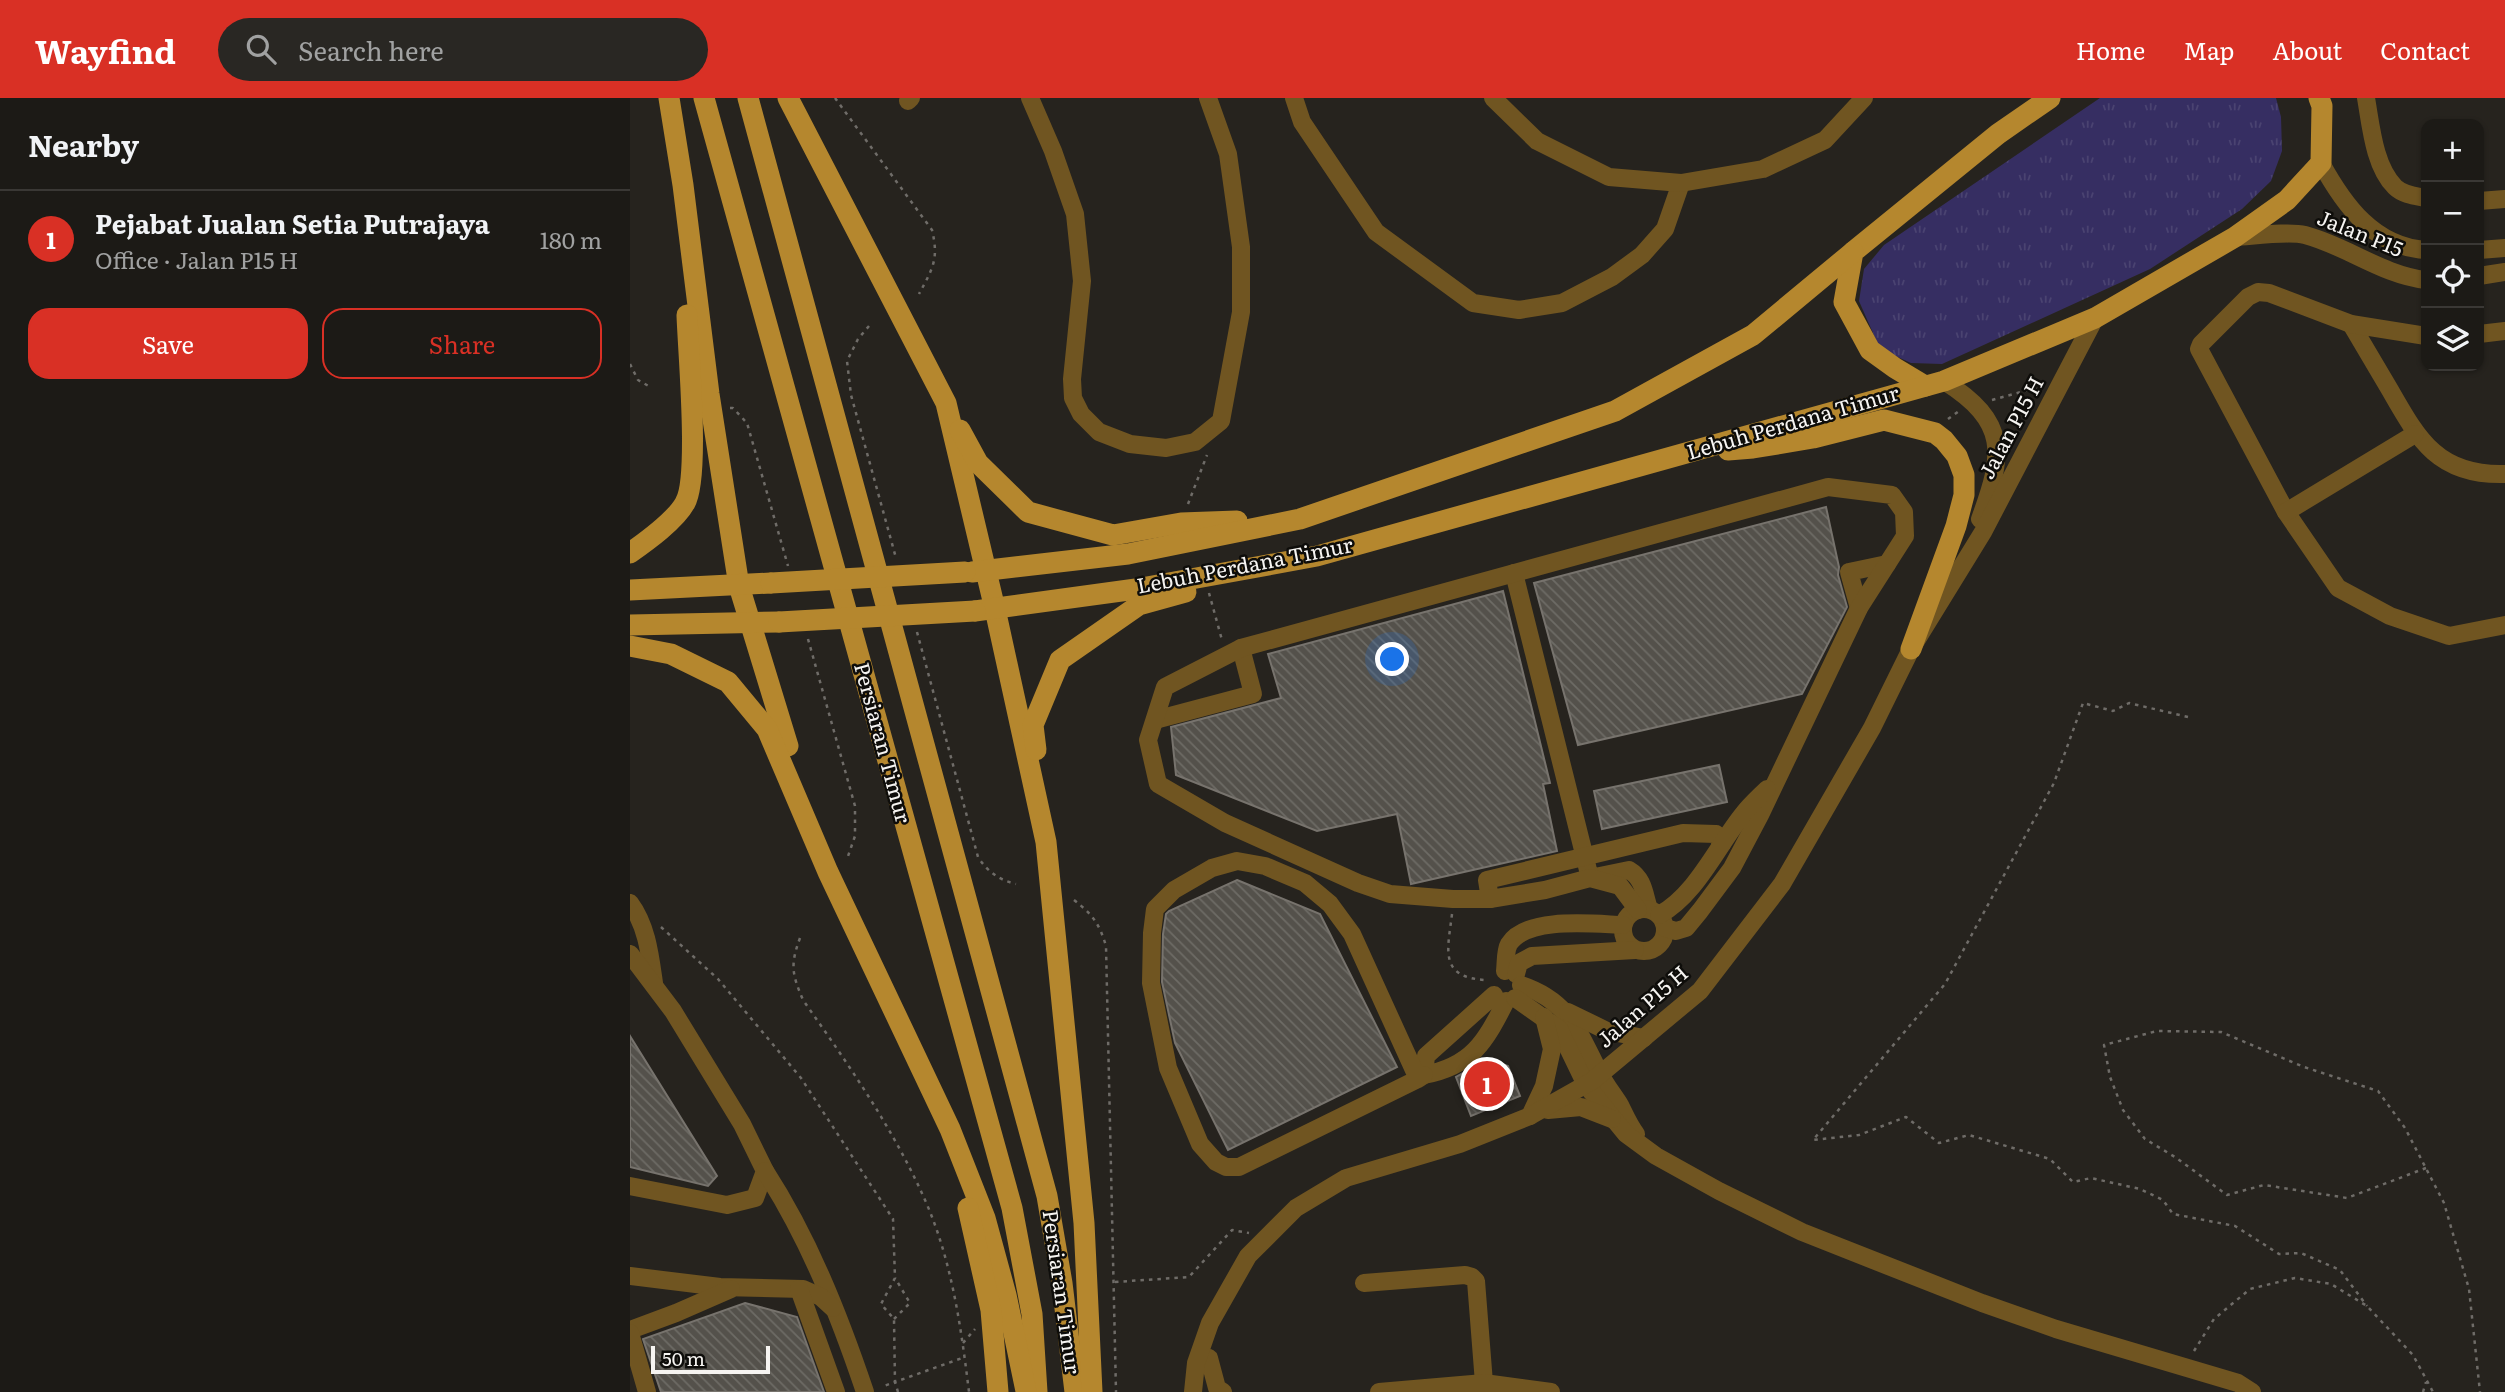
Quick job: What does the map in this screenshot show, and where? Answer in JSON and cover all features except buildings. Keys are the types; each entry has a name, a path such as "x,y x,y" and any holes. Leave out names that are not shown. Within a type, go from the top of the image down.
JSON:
{"main road":[{"path":"669,98 683,185 709,394 739,586 828,872"},
{"name":"Persiaran Timur","path":"704,98 1012,1208 1032,1314 1037,1392"},
{"name":"Persiaran Timur","path":"748,98 1047,1196 1062,1283 1075,1392"},
{"path":"788,98 978,463 1028,512 1113,535 1181,523 1300,519"},
{"path":"1998,134 2024,98"},
{"path":"1998,134 2050,98"},
{"path":"2319,98 2322,106 2321,163"},
{"name":"Lebuh Perdana Timur","path":"630,590 975,571 1128,554 1300,519 1615,411 1753,335 1998,134"},
{"name":"Lebuh Perdana Timur","path":"630,625 749,624 985,610 1136,589 1317,556 1934,383 2095,318 2235,237 2287,200 2321,163"},
{"path":"630,553 656,534 686,502 692,465 683,185"},
{"path":"1853,252 1844,302 1870,350 1895,368 1934,383"},
{"path":"946,403 975,571 1046,842"},
{"path":"1689,452 1753,448 1813,438 1884,421 1935,433 1944,440 1956,456 1964,475 1964,495 1956,526 1911,649"},
{"path":"1092,1392 1084,1223 1033,725 1060,660 1139,605 1317,556"},
{"path":"630,646 671,654 727,682 768,729 828,872 950,1129 985,1218 1006,1295 1026,1392"},
{"path":"950,1129 991,1310 998,1392"}],"street":[{"path":"1030,98 1053,151 1075,214 1082,281 1072,379 1073,398 1081,414 1099,432 1130,444 1167,448 1195,442 1220,421 1241,312 1241,247 1227,154 1209,98"},
{"path":"1294,98 1302,122 1376,232 1473,303 1518,310 1562,303 1612,277 1642,255 1664,229 1681,183"},
{"path":"1493,98 1537,141 1609,177 1681,183 1763,169 1825,140 1864,98"},
{"path":"2366,98 2382,168 2396,188 2411,196 2421,197"},
{"name":"Jalan P15","path":"2321,163 2339,195 2359,220 2386,240 2421,249"},
{"path":"2484,201 2505,199"},
{"name":"Jalan P15","path":"2235,237 2302,234 2344,249 2388,271 2421,279"},
{"path":"2484,250 2505,248"},
{"path":"2484,275 2505,272"},
{"path":"2421,335 2351,324 2269,293 2258,292 2248,297 2201,344 2200,354 2286,512 2338,588 2390,616 2449,636 2505,625"},
{"name":"Jalan P15 H","path":"1193,1392 1196,1363 1210,1323 1248,1256 1296,1208 1346,1178 1460,1144 1534,1114 1593,1080 1700,991 1782,884 1872,728 1911,649 1983,532 2095,318"},
{"path":"2351,324 2416,435 2436,454 2466,470 2482,475 2505,474"},
{"path":"2484,333 2505,331"},
{"name":"Jalan P15 H","path":"1934,383 1957,389 1993,427 1998,457 1993,484 1966,558"},
{"path":"2286,512 2416,435"},
{"path":"1421,1077 1352,934 1330,904 1305,883 1265,866 1237,860 1212,868 1192,879 1174,890 1155,909 1151,983 1168,1068 1200,1144 1216,1162 1226,1167 1239,1167 1421,1077 1448,1070 1481,1045 1489,1034 1507,986 1519,963 1532,956 1650,950 1657,947 1665,935 1653,915 1637,875 1629,870 1545,890 1490,899 1390,894 1358,883 1225,823 1158,784 1148,740 1165,687 1232,646 1829,487 1892,495 1904,512 1905,536 1859,608 1760,815 1732,867 1686,928 1676,931 1653,915"},
{"path":"1859,608 1849,572 1887,564"},
{"path":"1514,573 1590,878"},
{"path":"1155,720 1254,694 1232,646"},
{"path":"1635,950 1625,940 1623,925 1626,918 1653,915 1668,910 1686,893 1744,812 1775,782"},
{"path":"1490,899 1487,880 1683,833 1700,826 1737,822"},
{"path":"1683,833 1716,834 1722,844"},
{"path":"630,903 638,914 649,946 655,986"},
{"path":"1421,1077 1426,1056 1507,986 1508,946 1521,932 1552,924 1623,925"},
{"path":"630,954 673,1011 742,1124 765,1171 783,1198 871,1390"},
{"path":"1507,986 1537,990 1562,1009 1593,1026 1644,1038"},
{"path":"1507,986 1559,1029 1616,1112 1649,1150 1718,1191 1790,1226 1896,1270 2056,1329 2238,1383 2252,1392"},
{"path":"1562,1009 1582,1035 1593,1080"},
{"path":"1534,1114 1544,1086 1552,1049 1544,1017"},
{"path":"1616,1112 1617,1088 1626,1051"},
{"path":"1534,1114 1566,1106 1616,1112"},
{"path":"630,1186 727,1205 755,1198 765,1171"},
{"name":"Jalan P15 H","path":"1204,1392 1209,1358 1217,1332 1248,1256"},
{"path":"801,1289 813,1279 812,1257"},
{"path":"630,1274 734,1287 801,1289 821,1297 836,1310"},
{"path":"1364,1283 1465,1275 1472,1277 1476,1282 1484,1383"},
{"path":"676,1313 677,1281"},
{"path":"647,1392 630,1331 734,1287"},
{"path":"801,1289 836,1392"},
{"path":"1209,1358 1217,1388 1223,1392"},
{"path":"1379,1392 1484,1383 1551,1392"}],"path":[{"path":"835,98 932,230 937,250 933,267 919,293"},
{"path":"630,364 638,380 652,388"},
{"path":"1985,402 2042,386"},
{"path":"1940,426 1961,409"},
{"path":"1181,523 1220,421"},
{"path":"1208,586 1232,646"},
{"path":"2188,717 2129,703 2113,711 2083,703 2054,783 1945,984 1813,1140 1859,1135 1906,1117 1939,1143 1969,1135 2050,1159 2073,1182 2091,1178 2140,1189 2163,1200 2172,1213 2235,1226 2279,1254 2301,1253 2340,1270 2367,1306 2413,1355 2433,1392"},
{"path":"1453,899 1447,956 1453,967 1467,979 1507,986"},
{"path":"1074,900 1089,911 1100,925 1106,946 1116,1392"},
{"path":"659,925 718,979 801,1078 893,1219 895,1279 910,1303 894,1319"},
{"path":"800,938 792,958 793,976 803,1000 893,1134 926,1202 959,1311 969,1392"},
{"path":"2426,1168 2347,1198 2264,1185 2227,1195 2145,1139 2123,1110 2110,1077 2104,1045 2157,1031 2221,1032 2304,1067 2378,1091 2405,1128 2426,1168 2444,1203 2469,1289 2480,1392"},
{"path":"1114,1282 1189,1277 1233,1230 1266,1236"},
{"path":"2185,1366 2214,1319 2250,1289 2295,1278 2331,1284 2367,1306"},
{"path":"895,1279 881,1304 894,1319 895,1382 898,1392"},
{"path":"871,1390 965,1357"},
{"path":"2423,1392 2426,1380"}],"green space":[{"path":"2100,98 2276,98 2281,117 2282,151 2271,181 2242,209 2150,269 1942,364 1911,363 1880,349 1859,301 1864,269 1884,245"}],"place":[{"name":"Pejabat Jualan Setia Putrajaya","path":"1487,1084"}]}
